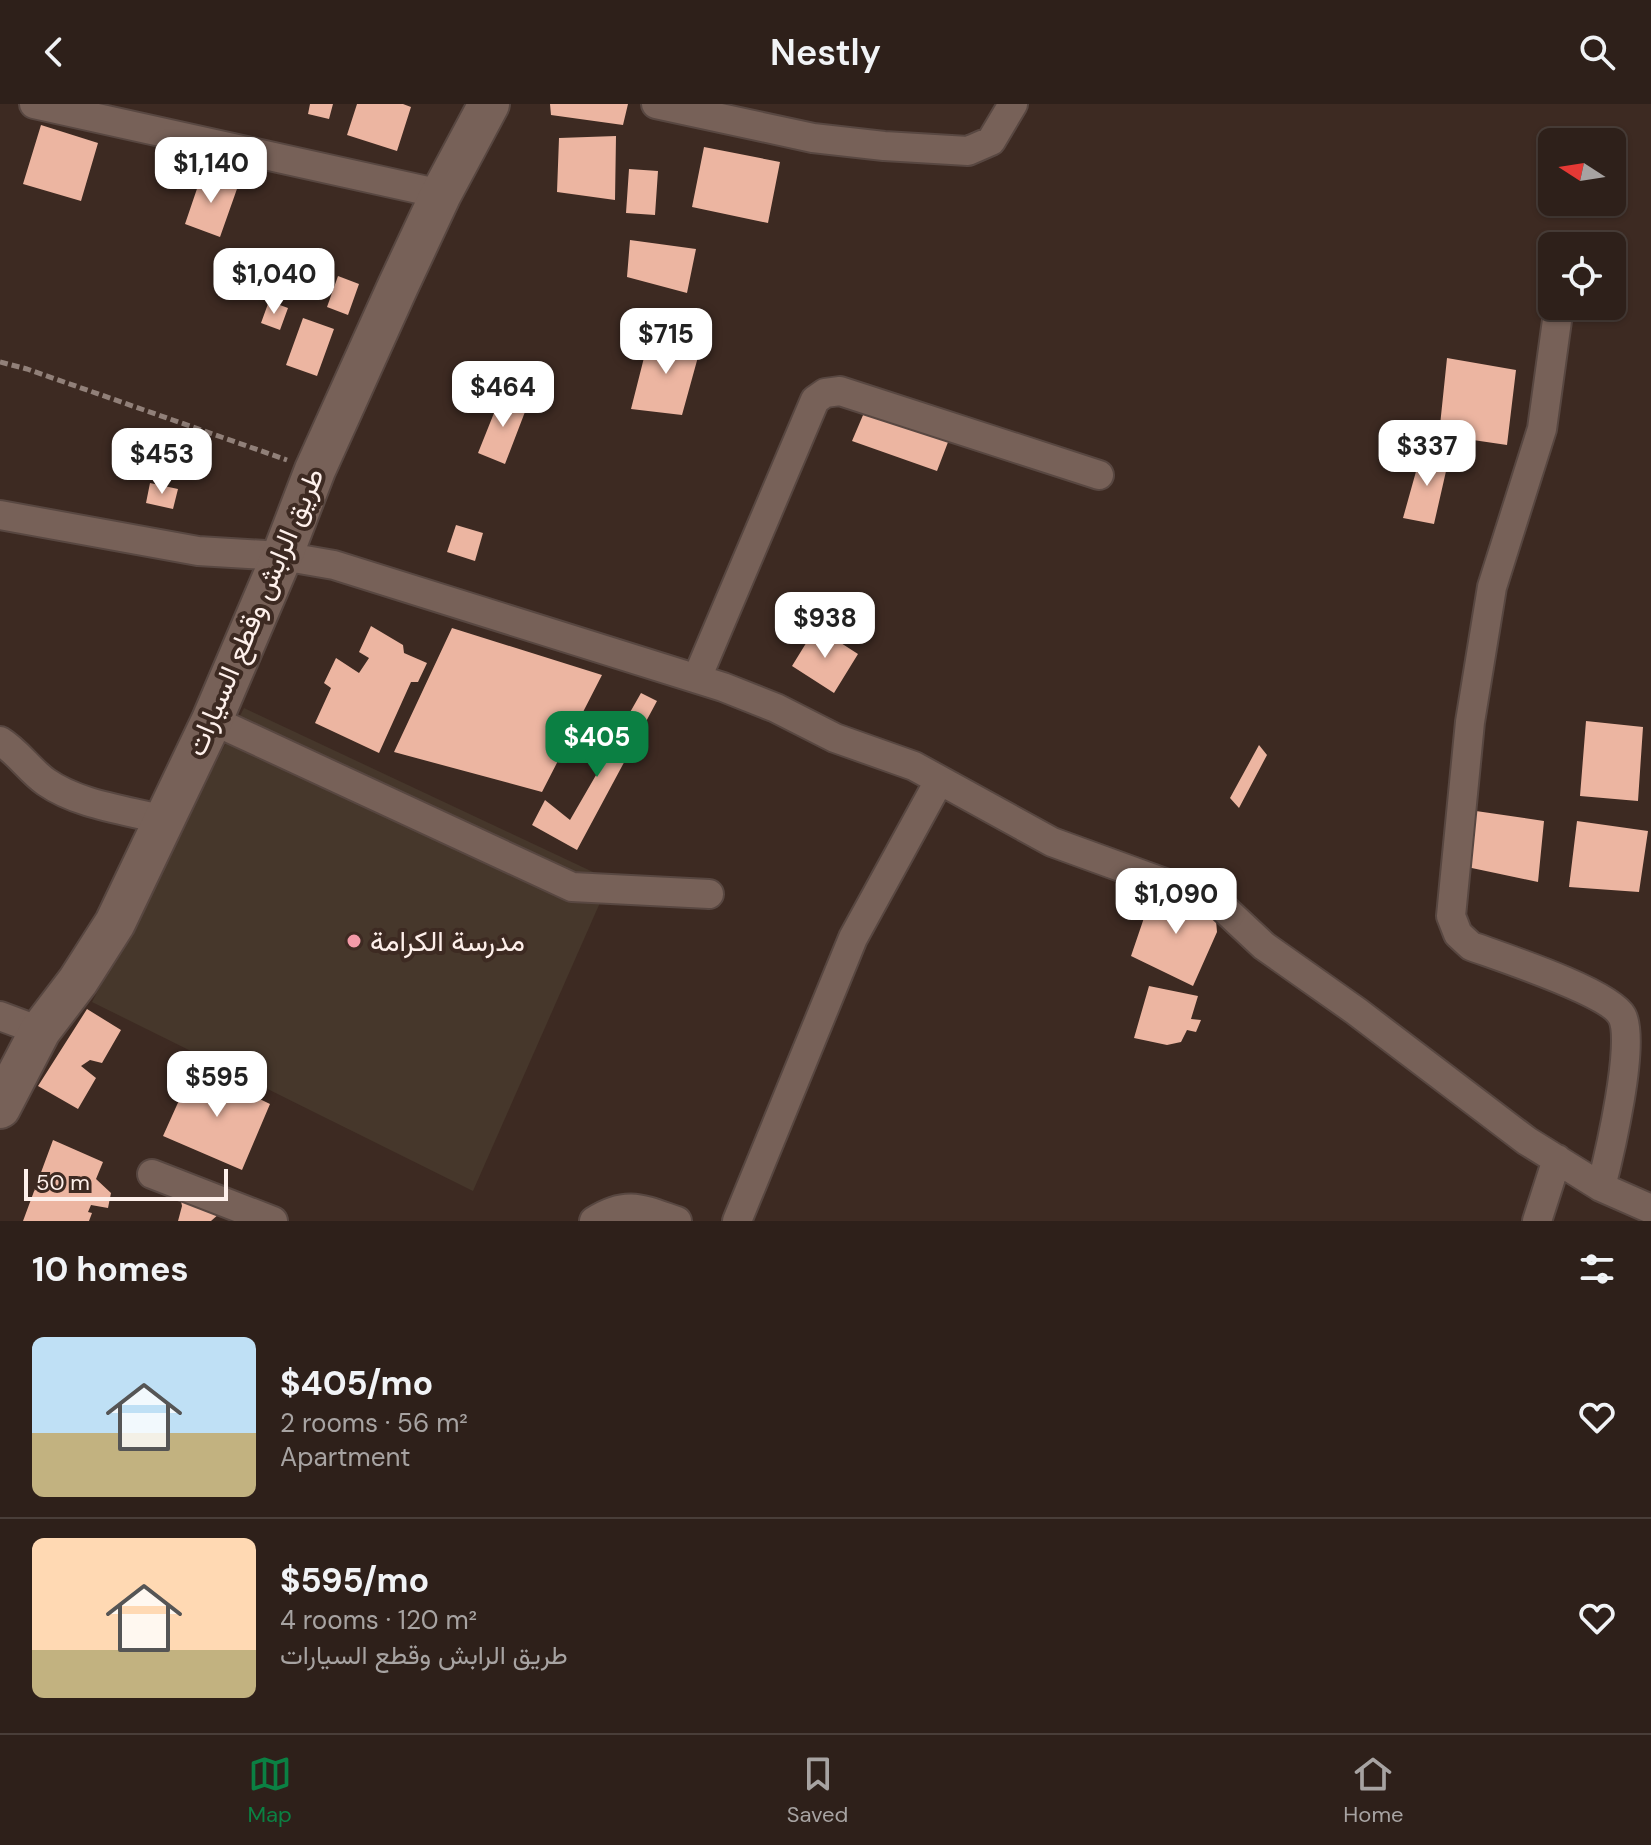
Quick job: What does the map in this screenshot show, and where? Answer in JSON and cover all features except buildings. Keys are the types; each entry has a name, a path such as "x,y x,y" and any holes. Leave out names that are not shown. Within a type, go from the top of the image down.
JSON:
{"main road":[{"name":"طريق الرابش وقطع السيارات","path":"0,1108 40,1031 78,981 115,923 212,720 315,470 441,194 489,104"}],"street":[{"path":"34,104 441,194"},
{"path":"656,104 704,109 813,138 968,151 991,141 1013,104"},
{"path":"1557,320 1542,429 1492,587 1470,722 1451,916 1458,934 1471,946 1585,991 1612,1004 1623,1017 1626,1037 1616,1123 1601,1187"},
{"path":"697,678 815,400 825,393 840,391 1099,475"},
{"path":"0,515 198,551 282,556 334,565 697,678 776,708 835,738 914,766 1052,842 1217,902 1264,946 1356,1011 1527,1141 1601,1187 1651,1209"},
{"path":"212,720 572,887 709,894"},
{"path":"0,741 13,749 47,782 77,798 164,820"},
{"path":"737,1221 853,938 939,781"},
{"path":"0,1016 40,1031"},
{"path":"1537,1221 1557,1159"},
{"path":"152,1174 273,1221"},
{"path":"594,1221 612,1210 640,1208 677,1221"}],"path":[{"path":"0,362 315,470"}],"shaded area":[{"name":"مدرسة الكرامة","path":"244,708 610,880 473,1191 92,1002"}],"place":[{"name":"مدرسة الكرامة","path":"354,941"}]}
